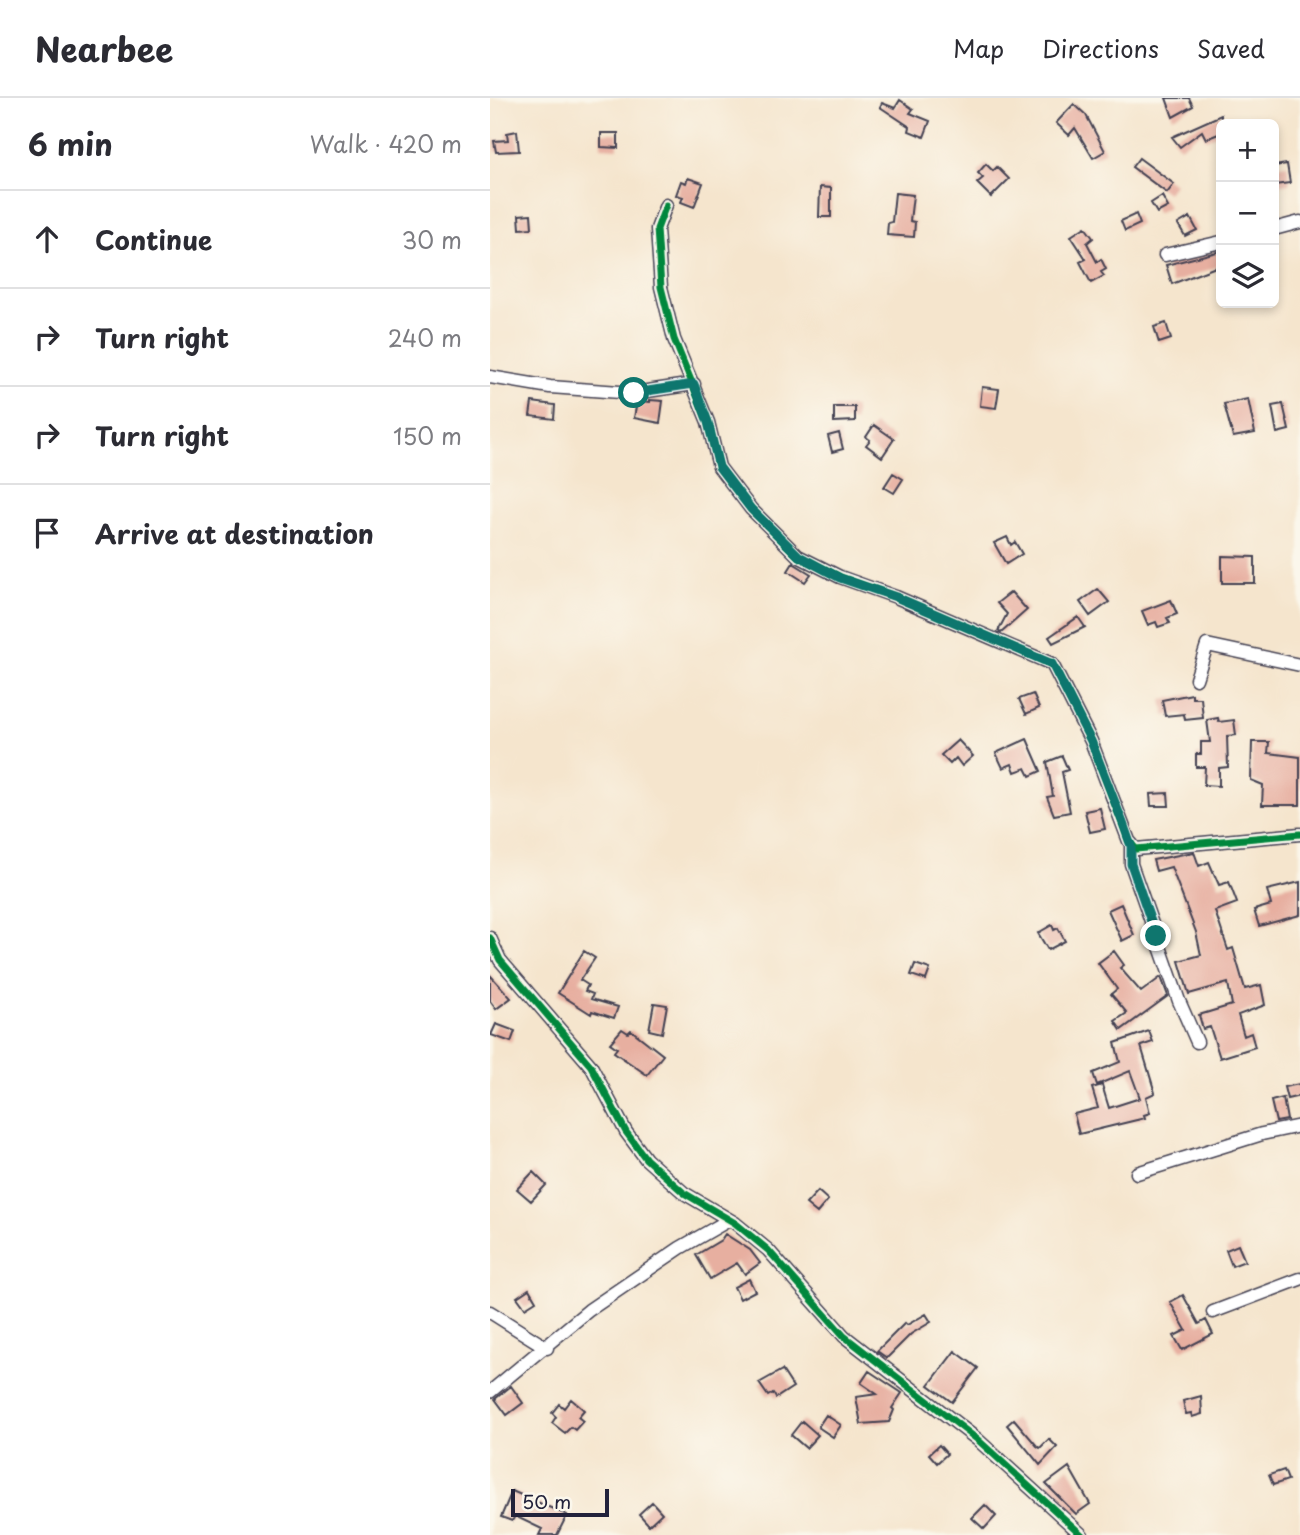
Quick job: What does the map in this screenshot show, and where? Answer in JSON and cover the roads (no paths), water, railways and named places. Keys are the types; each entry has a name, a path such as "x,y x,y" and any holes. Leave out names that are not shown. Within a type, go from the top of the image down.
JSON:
{"street":[{"path":"666,205 657,229 661,287 674,339 708,422 719,467 751,509 799,556 840,578 896,597 1052,664 1091,741 1131,846 1131,864 1179,1001 1197,1042"},
{"path":"1279,228 1300,222"},
{"path":"1165,255 1216,243"},
{"path":"490,377 550,387 634,393 694,384"},
{"path":"1196,679 1207,645 1300,665"},
{"path":"1131,846 1136,849 1300,834"},
{"path":"490,938 500,960 591,1066 626,1132 646,1159 684,1193 729,1220 768,1250 845,1336 978,1440 1082,1535"},
{"path":"1137,1173 1262,1134 1300,1126"},
{"path":"490,1392 547,1348 589,1310 680,1248 729,1220"},
{"path":"1213,1312 1300,1279"},
{"path":"490,1312 547,1348"}]}
